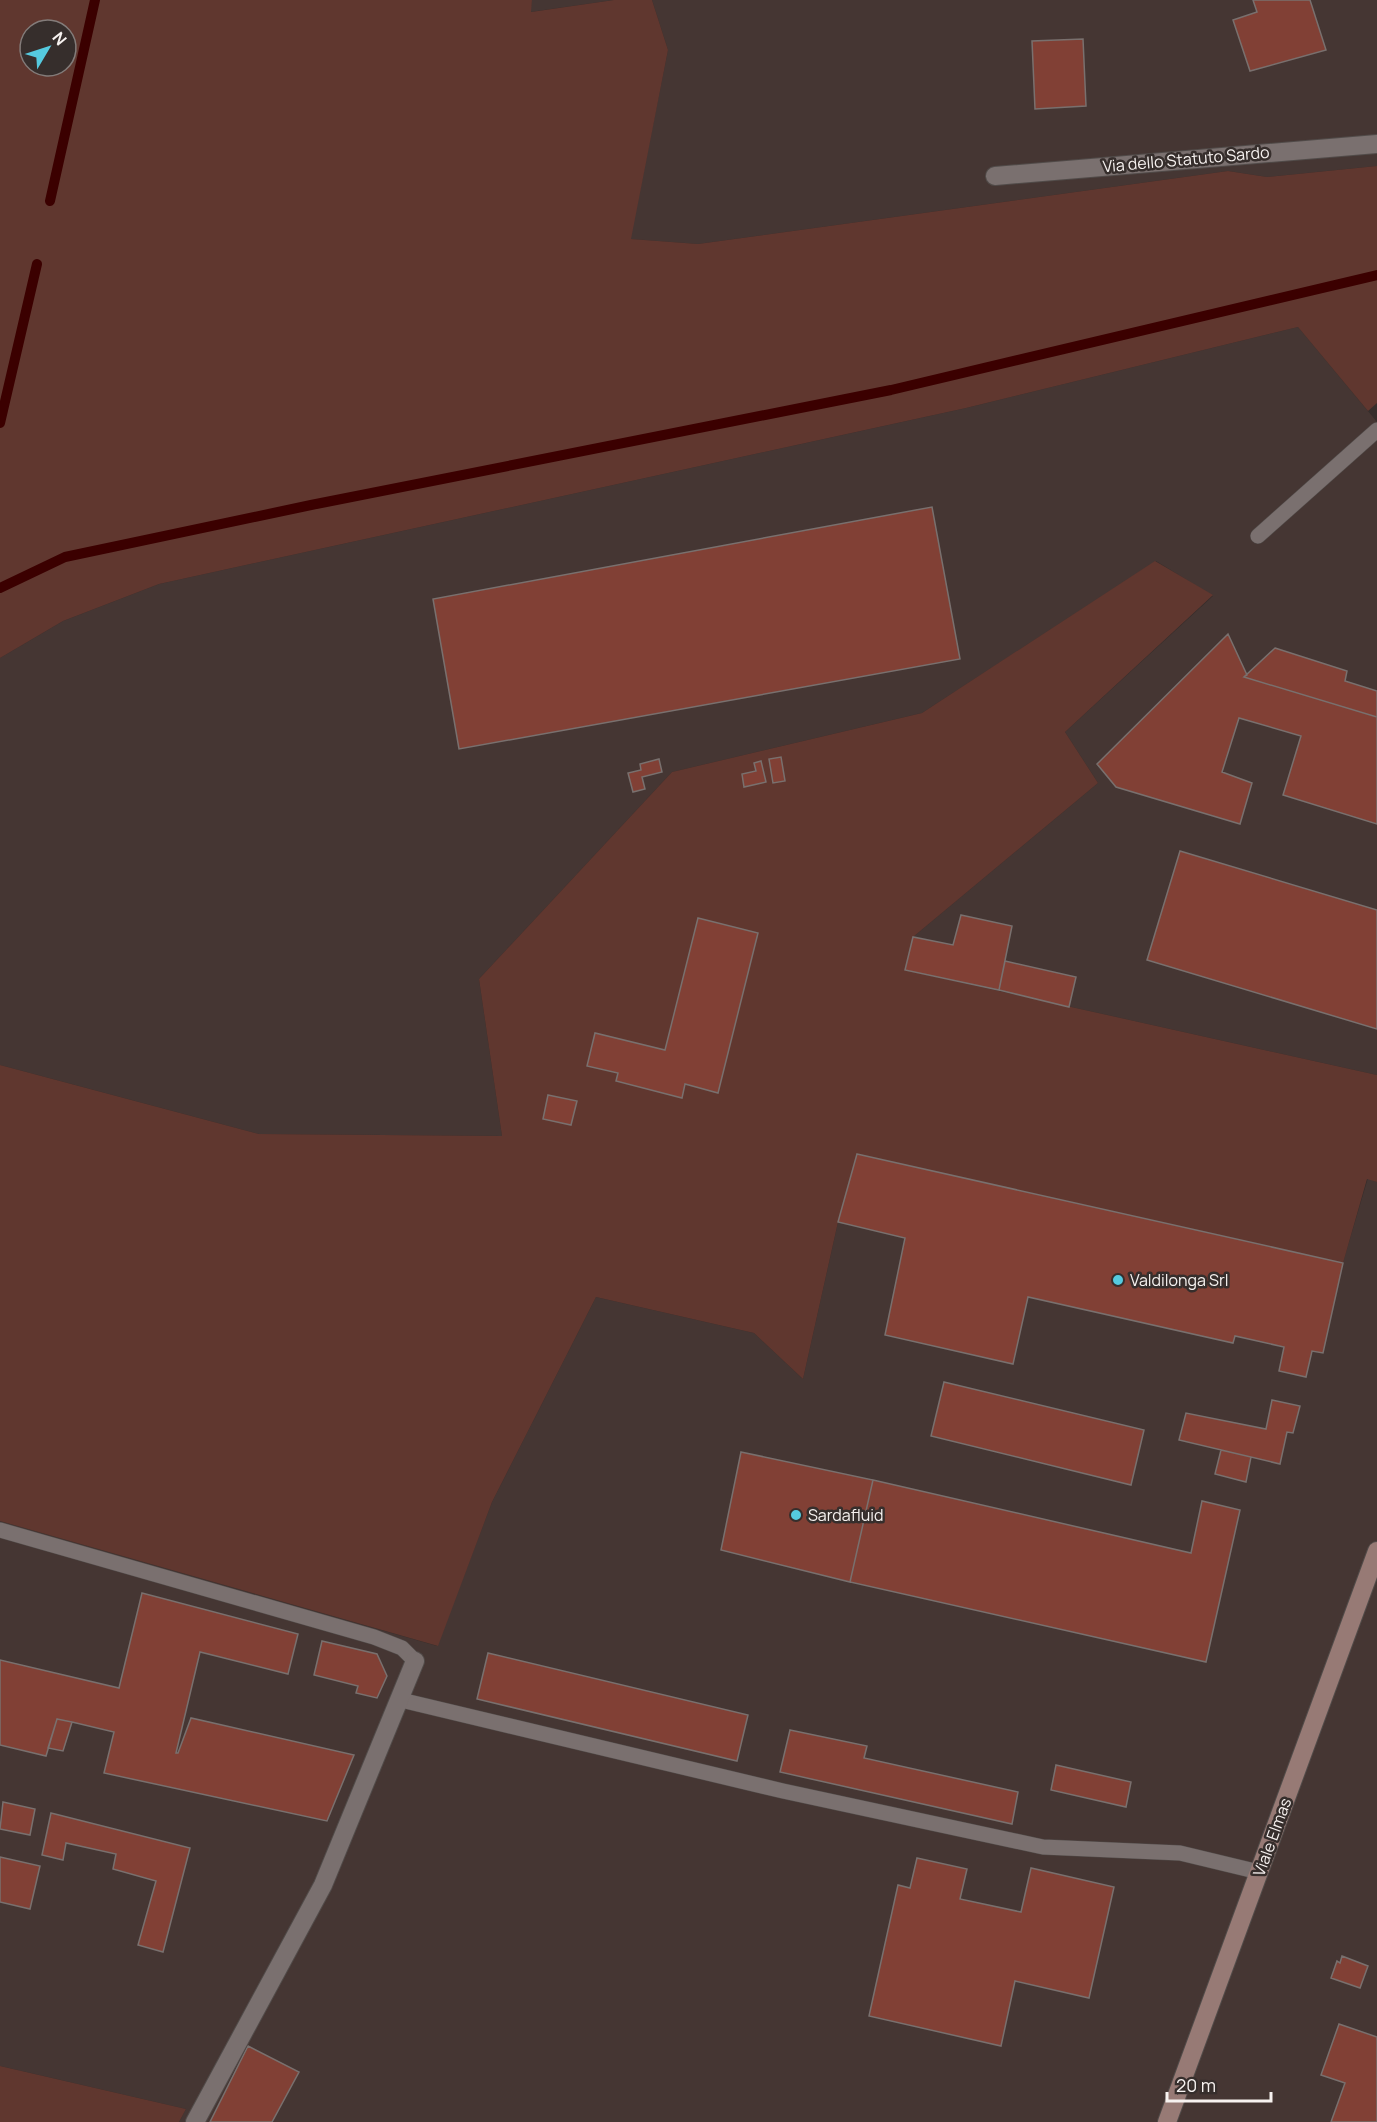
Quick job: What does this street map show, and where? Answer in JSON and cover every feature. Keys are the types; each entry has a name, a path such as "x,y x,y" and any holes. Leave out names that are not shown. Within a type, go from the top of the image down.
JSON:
{"main road":[{"name":"Viale Elmas","path":"1167,2122 1377,1551"}],"street":[{"name":"Via dello Statuto Sardo","path":"995,176 1377,144"},
{"path":"195,2122 323,1885 401,1700 415,1661"}],"lane":[{"path":"1258,536 1377,430"},
{"path":"0,1530 374,1637 402,1648 415,1661"},
{"path":"401,1700 783,1791 1044,1847 1180,1853 1259,1872"}],"shaded area":[{"path":"0,0 532,0 531,12 614,0 652,0 668,50 631,239 698,244 1228,171 1267,177 1377,166 1377,403 1368,411 1298,327 966,408 159,584 63,621 0,658"},
{"path":"532,0 614,0 530,12"},
{"path":"652,0 1377,0 1377,166 1267,177 1228,171 698,244 630,239 668,50"},
{"path":"1298,327 1377,422 1377,1075 905,970 913,937 1098,783 1065,732 1213,596 1156,561 922,713 672,772 479,979 502,1136 259,1134 0,1065 0,658 63,621 159,584 966,408"},
{"path":"1155,561 1213,595 1065,732 1098,783 913,937 905,970 1377,1075 1377,1182 1367,1179 1343,1263 857,1154 838,1222 803,1379 754,1333 596,1297 492,1502 438,1646 0,1521 0,1065 259,1134 502,1136 479,979 672,772 922,713"},
{"path":"857,1154 1343,1262 1368,1178 1377,1182 1377,2122 179,2122 186,2109 0,2066 0,1521 437,1646 492,1502 596,1297 754,1333 803,1379 838,1222"},
{"path":"0,2066 186,2109 179,2122 0,2122"}],"building":[{"path":"1253,0 1310,0 1326,50 1250,71 1233,20 1257,12"},
{"path":"1083,39 1086,106 1035,109 1032,41"},
{"path":"932,507 960,659 459,749 433,599"},
{"path":"1228,634 1247,675 1244,677 1377,717 1377,824 1283,795 1301,736 1239,718 1222,772 1252,783 1240,824 1116,787 1097,764"},
{"path":"1275,648 1347,671 1345,681 1377,691 1377,717 1244,677"},
{"path":"781,757 785,781 773,783 769,759"},
{"path":"659,759 662,772 642,777 645,789 633,792 628,773 641,770 640,764"},
{"path":"761,761 766,782 744,787 742,774 756,771 754,763"},
{"path":"1180,851 1377,910 1377,1029 1147,960"},
{"path":"961,915 1012,926 999,990 905,970 913,937 953,945"},
{"path":"698,918 758,933 718,1093 685,1084 682,1098 616,1081 618,1073 587,1066 595,1033 665,1050"},
{"path":"1005,961 1076,977 1069,1007 999,990"},
{"path":"548,1095 577,1101 571,1125 543,1119"},
{"name":"Valdilonga Srl","path":"857,1154 1343,1263 1323,1353 1312,1351 1306,1377 1279,1371 1284,1347 1235,1336 1233,1343 1028,1297 1013,1364 885,1335 905,1238 838,1222"},
{"path":"944,1382 1144,1430 1131,1485 931,1436"},
{"path":"1272,1400 1300,1406 1293,1433 1287,1432 1280,1464 1179,1440 1186,1413 1266,1429"},
{"path":"1221,1450 1251,1457 1246,1482 1215,1474"},
{"name":"Sardafluid","path":"741,1452 873,1480 850,1582 721,1550"},
{"path":"873,1480 1191,1553 1202,1501 1240,1510 1206,1662 850,1582"},
{"path":"142,1593 298,1634 288,1674 200,1652 176,1753 178,1753 191,1718 354,1755 327,1821 104,1773 114,1732 72,1722 57,1719 46,1756 0,1745 0,1660 119,1688"},
{"path":"322,1641 377,1654 387,1676 377,1698 356,1693 358,1686 314,1675"},
{"path":"488,1653 748,1715 737,1761 477,1699"},
{"path":"57,1719 72,1722 63,1751 48,1748"},
{"path":"790,1730 867,1746 864,1758 1018,1792 1012,1824 780,1772"},
{"path":"1056,1765 1131,1782 1126,1807 1051,1790"},
{"path":"3,1802 35,1809 30,1835 0,1829"},
{"path":"51,1813 190,1848 163,1952 138,1945 156,1881 113,1869 116,1854 66,1843 63,1860 42,1855"},
{"path":"0,1857 40,1866 30,1909 0,1902"},
{"path":"917,1858 967,1869 960,1899 1021,1912 1031,1868 1114,1887 1089,1998 1015,1981 1001,2046 869,2016 898,1885 910,1888"},
{"path":"1342,1956 1368,1966 1360,1988 1331,1978 1337,1961 1340,1963"},
{"path":"1339,2024 1377,2037 1377,2122 1331,2122 1345,2083 1321,2075"},
{"path":"248,2046 299,2072 272,2122 210,2122"}],"waterway":[{"path":"50,201 95,0"},
{"path":"0,423 37,264"},
{"path":"0,588 65,557 311,505 891,390 1377,275"}],"place":[{"name":"Valdilonga Srl","path":"1118,1280"},
{"name":"Sardafluid","path":"796,1515"}]}
